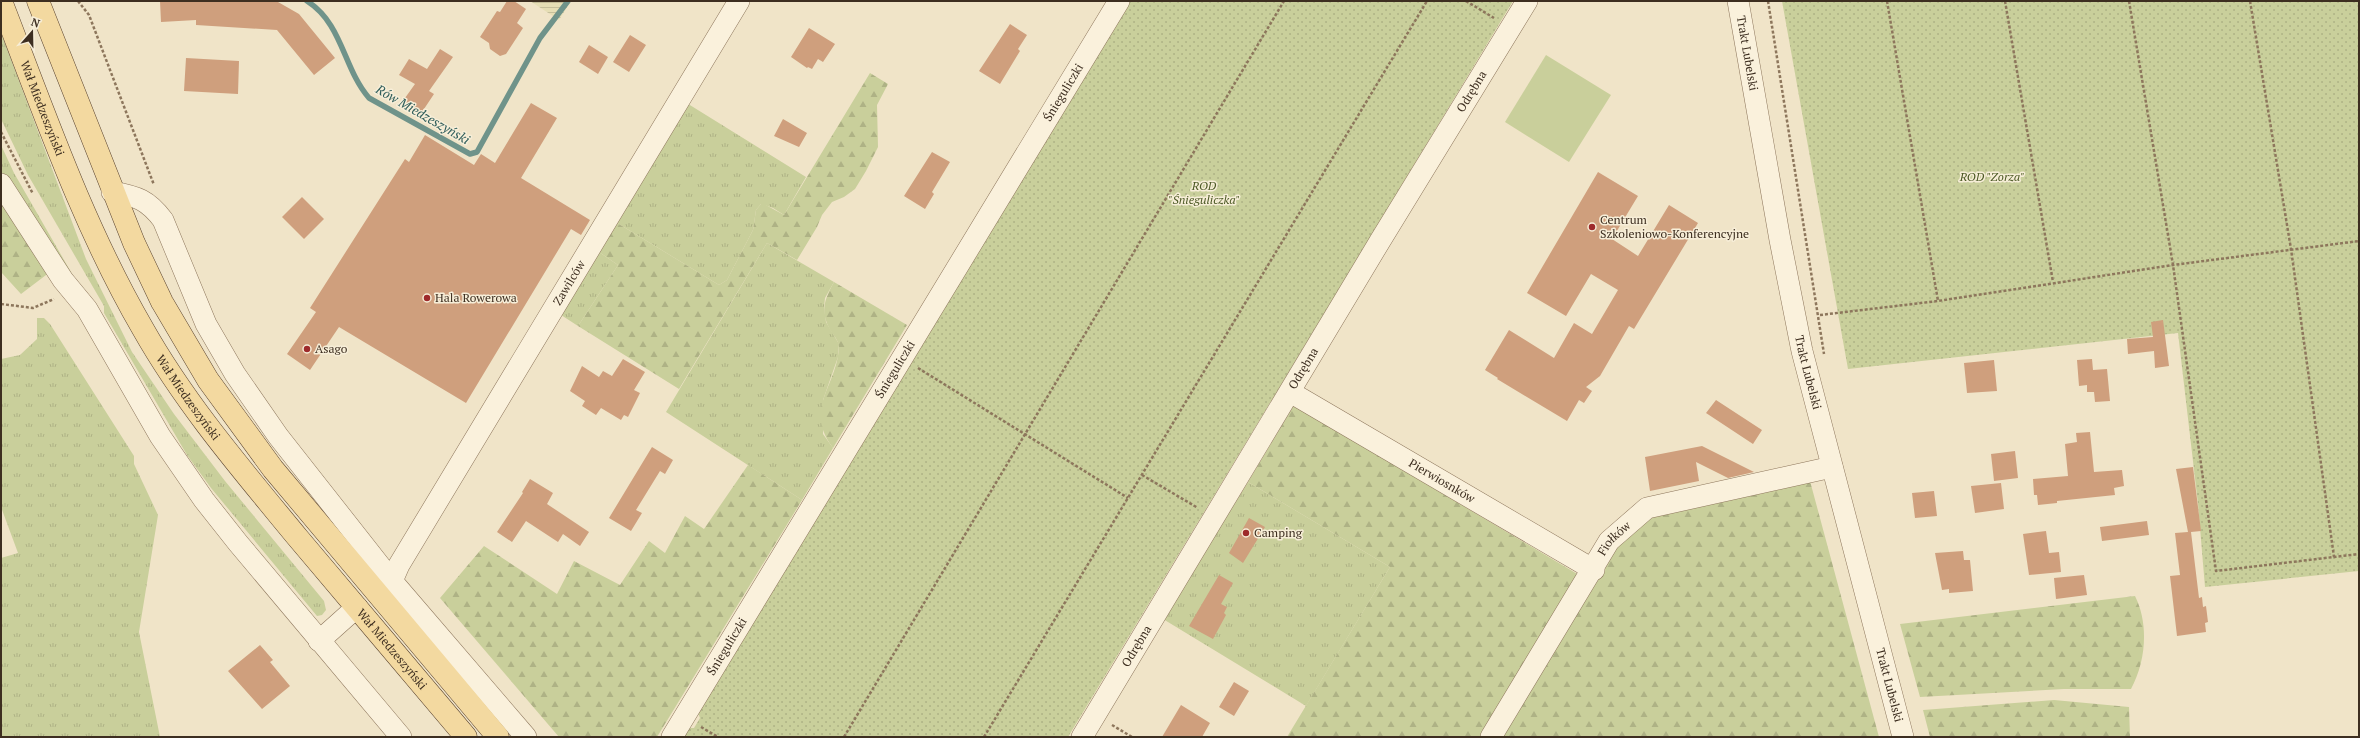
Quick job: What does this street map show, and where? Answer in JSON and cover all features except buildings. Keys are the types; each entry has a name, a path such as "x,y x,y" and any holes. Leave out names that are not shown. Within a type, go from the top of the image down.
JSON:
{"main road":[{"name":"Wał Miedzeszyński","path":"1,1 90,225 143,329 186,396 216,437 466,737"},
{"name":"Wał Miedzeszyński","path":"38,1 112,192 166,308 198,364 273,469 498,737"}],"street":[{"name":"Zawilców","path":"396,573 739,1"},
{"name":"Śnieguliczki","path":"672,737 1119,1"},
{"name":"Odrębna","path":"1082,737 1380,241 1527,1"},
{"name":"Trakt Lubelski","path":"1738,1 1790,293 1832,467 1903,737"},
{"path":"1,184 63,280 87,310 156,429 204,500 319,641 401,737"},
{"path":"112,192 134,196 152,206 163,220 206,324 235,374 278,436 396,573 526,737"},
{"name":"Pierwiosnków","path":"1290,392 1594,570"},
{"name":"Fiołków","path":"1491,737 1594,570 1609,541 1647,508 1832,467"},
{"path":"319,641 357,607"}],"path":[{"path":"78,1 89,15 158,192"},
{"path":"844,737 1284,1"},
{"path":"984,737 1427,1"},
{"path":"1466,1 1497,20"},
{"path":"1768,1 1820,315 1825,362"},
{"path":"1887,1 1938,301"},
{"path":"2005,1 2053,282"},
{"path":"2129,1 2173,265 2216,571 2359,554"},
{"path":"2250,1 2291,249 2334,557"},
{"path":"1820,315 1938,301 2053,282 2359,241"},
{"path":"1,304 33,308"},
{"path":"916,367 1128,498"},
{"path":"1142,475 1204,512"},
{"path":"697,724 718,737"},
{"path":"1110,724 1132,737"}],"shaded area":[{"path":"530,1 571,1 559,20"}],"green space":[{"name":"ROD \"Śnieguliczka\"","path":"1128,1 1513,1 1068,737 683,737 689,728 694,728 700,718 698,713"},
{"name":"ROD \"Zorza\"","path":"1782,1 2359,1 2359,571 2205,587 2198,504 2178,333 1848,369"},
{"path":"1,33 86,259 132,352 174,414 225,481 324,601 326,610 322,615 317,616 211,488 187,455 104,313 104,306 28,175 1,119"},
{"path":"1546,55 1611,95 1569,162 1505,122"},
{"path":"870,73 888,84 877,105 878,147 866,171 855,189 844,197 832,202 822,215 817,227 797,260 767,243 679,389 578,326 618,265 596,250 614,221 719,285 727,280 753,230 756,210 761,204 764,204 784,215"},
{"path":"685,102 806,177 784,215 773,208 761,204 756,210 753,230 727,280 719,285 614,221"},
{"path":"1,145 14,173 83,293 59,266 1,173"},
{"path":"1,199 50,272 21,294 1,272"},
{"path":"767,243 834,282 825,298 824,307 826,322 839,344 838,357 823,400 823,434 833,448 802,500 666,412"},
{"path":"596,250 618,265 578,326 558,313"},
{"path":"834,282 907,325 833,448 825,434 821,421 821,409 837,361 839,347 838,341 828,326 824,313 825,302"},
{"path":"37,318 44,318 50,324 134,456 134,464 158,515 139,632 160,737 1,737 1,558 18,553 1,507 1,359 20,355 37,339"},
{"path":"1294,405 1594,584 1617,547 1652,514 1810,481 1879,737 1287,737 1390,567 1248,482"},
{"path":"748,465 802,500 657,737 559,737 440,598 484,546 557,594 574,561 620,585 649,541 665,553 685,516 704,529"},
{"path":"1248,482 1390,567 1306,706 1163,619"},
{"path":"2135,596 2142,618 2144,642 2140,667 2131,689 2064,689 1920,697 1900,624"},
{"path":"2054,700 2129,707 2130,737 1930,737 1923,710"}],"waterway":[{"name":"Rów Miedzeszyński","path":"307,1 319,11 336,34 353,73 369,98 470,154 477,152 540,38 568,1"}],"place":[{"name":"Centrum Szkoleniowo-Konferencyjne","path":"1592,227"},
{"name":"Hala Rowerowa","path":"427,298"},
{"name":"Asago","path":"307,349"},
{"name":"Camping","path":"1246,533"}]}
